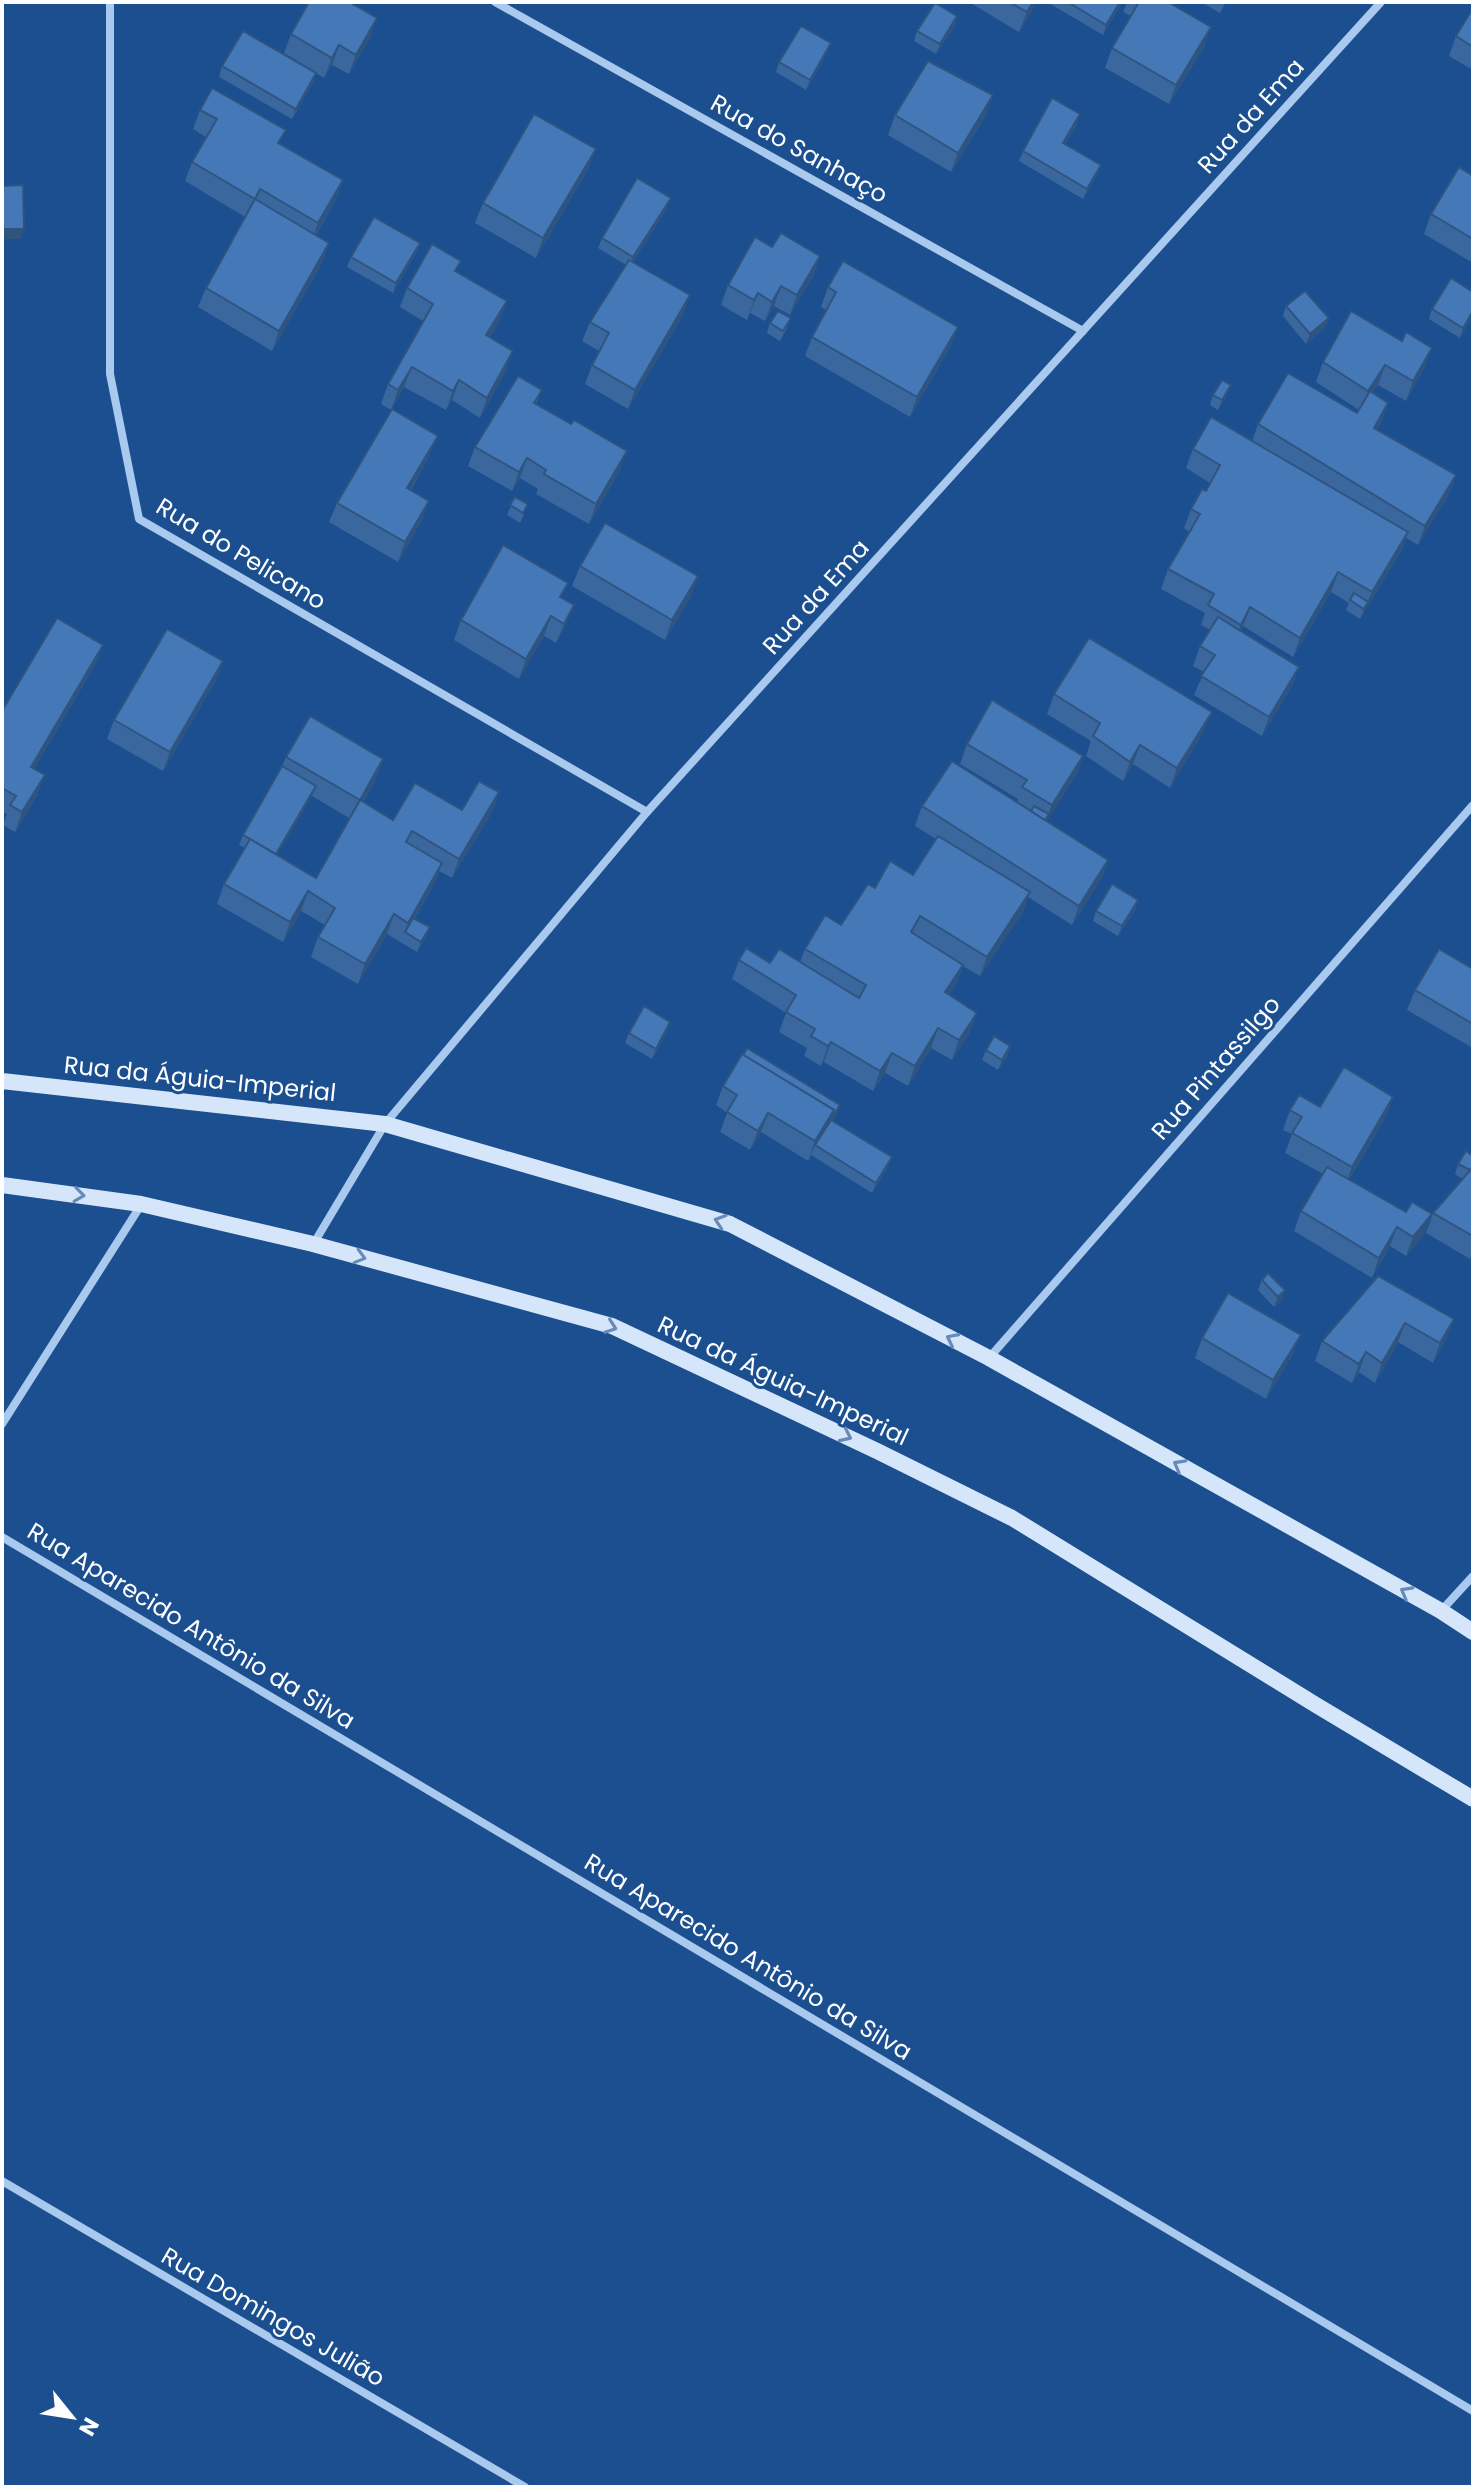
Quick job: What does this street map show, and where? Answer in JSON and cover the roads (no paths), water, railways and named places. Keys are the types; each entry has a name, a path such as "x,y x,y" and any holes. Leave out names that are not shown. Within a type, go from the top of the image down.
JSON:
{"street":[{"name":"Rua do Pelicano","path":"110,2 110,374 139,519 647,812"},
{"name":"Rua do Sanhaço","path":"495,2 1083,331"},
{"name":"Rua da Ema","path":"313,1244 385,1124 647,812 1381,2"},
{"name":"Rua Pintassilgo","path":"989,1358 1473,805"},
{"name":"Rua da Águia-Imperial","path":"2,1081 385,1124 730,1224 989,1358 1441,1611 1473,1632"},
{"name":"Rua da Águia-Imperial","path":"2,1185 141,1204 313,1244 612,1326 1012,1518 1473,1799"},
{"path":"2,1424 141,1204"},
{"name":"Rua Aparecido Antônio da Silva","path":"2,1537 1473,2411"},
{"path":"1441,1611 1473,1576"},
{"name":"Rua Domingos Julião","path":"2,2181 525,2487"}]}
